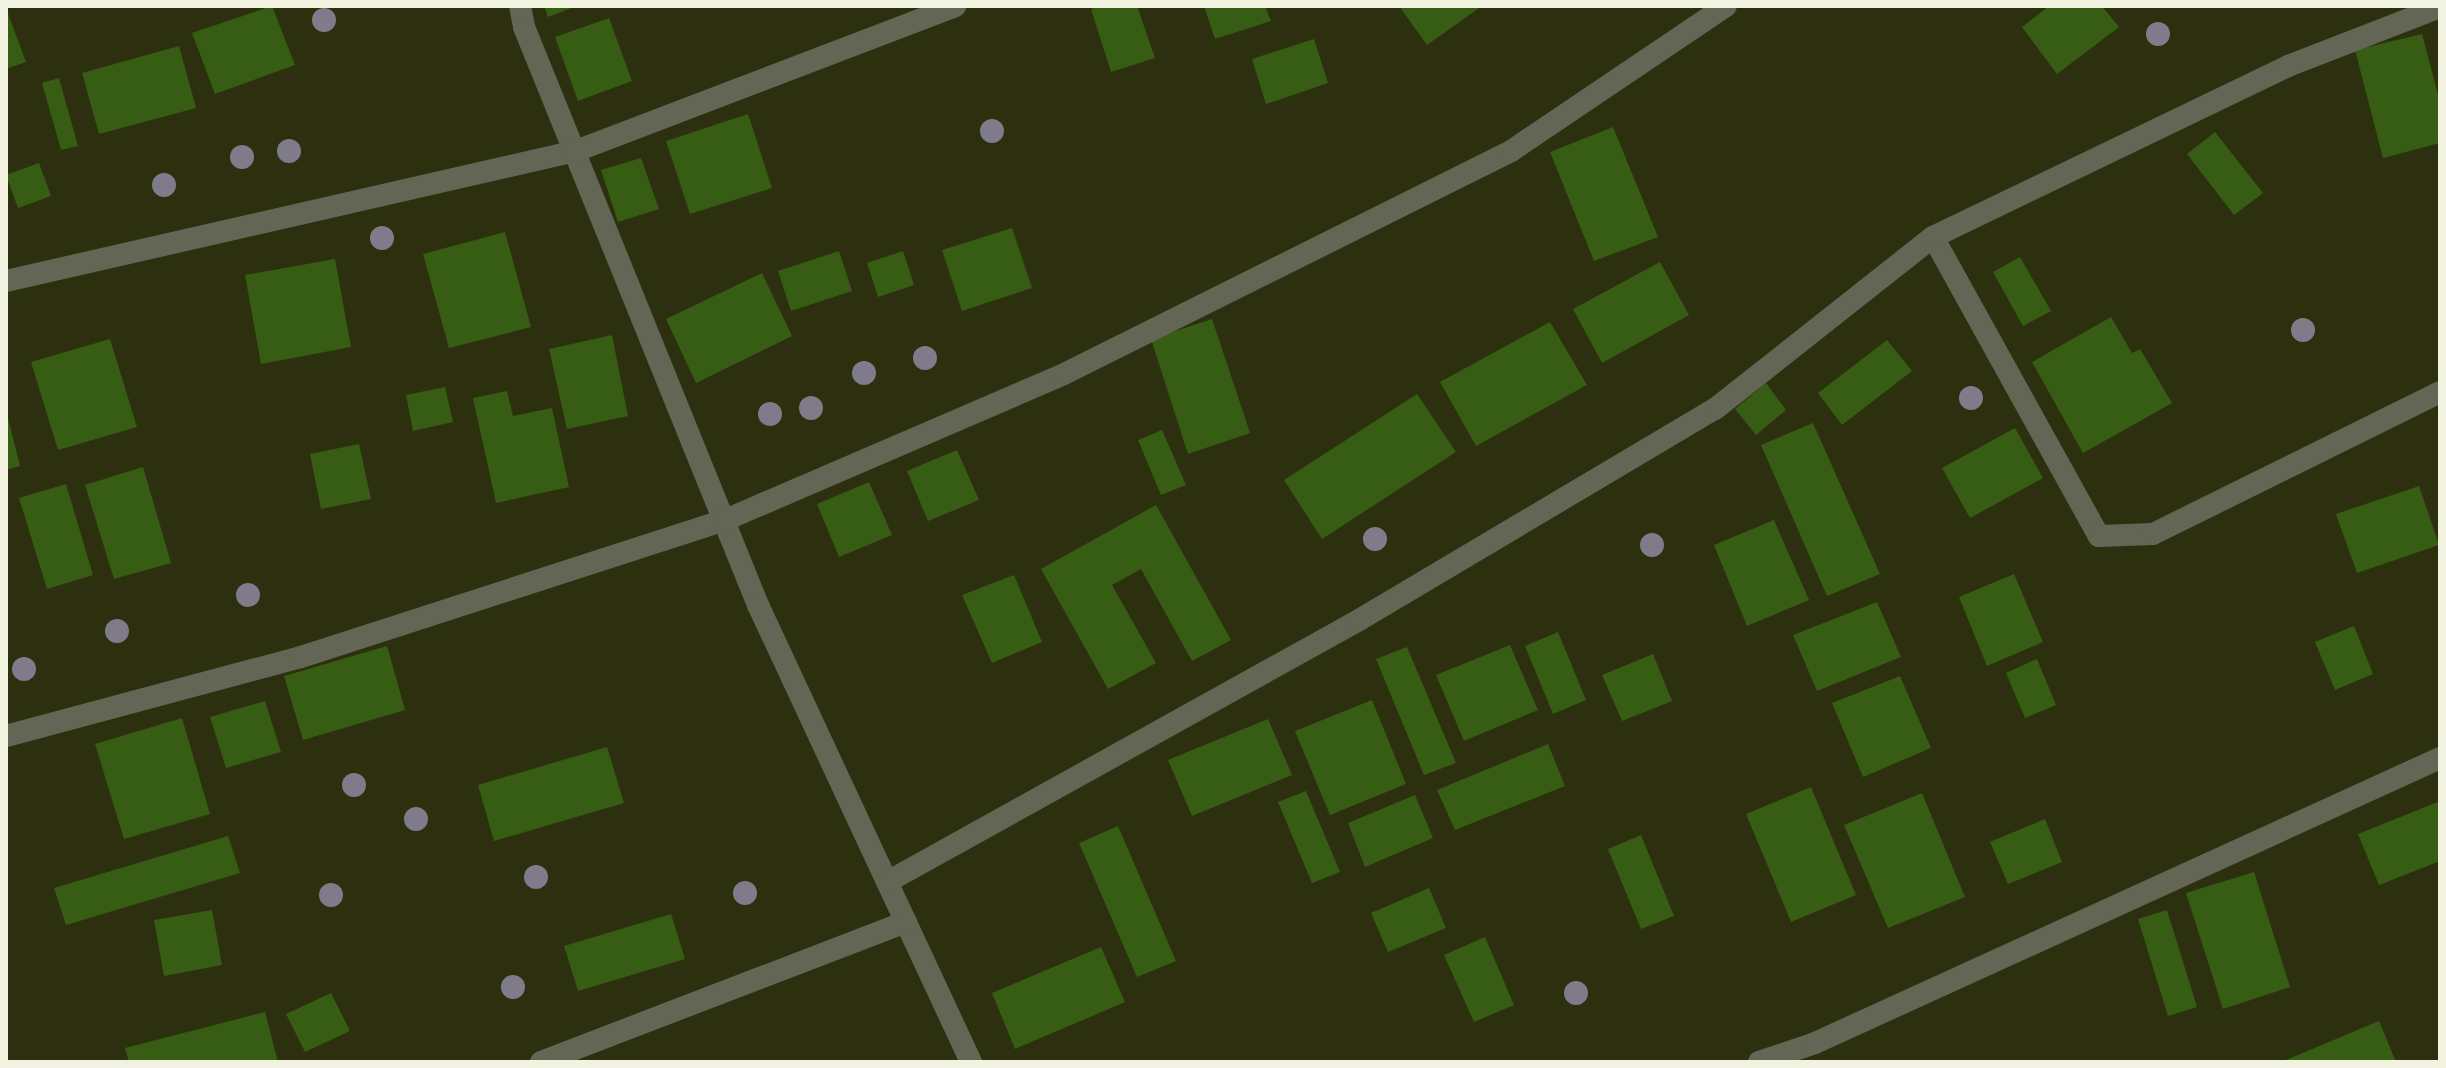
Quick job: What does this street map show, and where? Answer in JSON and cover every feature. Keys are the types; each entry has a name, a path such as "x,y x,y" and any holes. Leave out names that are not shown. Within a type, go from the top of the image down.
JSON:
{"street":[{"path":"520,6 524,27 723,521 971,1062"},
{"path":"6,281 576,151 955,6"},
{"path":"6,736 301,657 723,521 1064,374 1511,151 1726,6"},
{"path":"889,881 1359,620 1715,409 1933,237 2288,66 2440,7"},
{"path":"1933,237 2099,536 2153,534 2440,392"},
{"path":"1759,1062 1815,1043 2440,758"},
{"path":"541,1062 906,922"}],"building":[{"path":"272,6 295,65 215,94 192,33"},
{"path":"544,6 577,6 548,17"},
{"path":"1099,6 1137,6 1155,58 1111,72 1091,9"},
{"path":"1204,6 1265,6 1271,21 1215,39"},
{"path":"1399,6 1482,6 1427,45"},
{"path":"2049,6 2102,6 2119,27 2057,74 2022,27"},
{"path":"6,8 26,62 6,69"},
{"path":"609,18 632,81 578,101 555,37"},
{"path":"2422,34 2440,102 2440,143 2383,158 2355,50"},
{"path":"1314,39 1328,83 1266,104 1252,59"},
{"path":"179,46 196,108 99,134 82,73"},
{"path":"59,78 78,146 61,150 42,83"},
{"path":"748,114 772,188 690,214 666,141"},
{"path":"1613,127 1658,237 1594,261 1550,152"},
{"path":"2215,132 2263,193 2234,215 2187,154"},
{"path":"641,158 659,209 618,222 601,170"},
{"path":"39,163 51,196 18,208 6,175"},
{"path":"1012,228 1032,288 962,311 942,250"},
{"path":"505,232 531,327 449,348 423,254"},
{"path":"839,251 852,291 791,311 778,271"},
{"path":"903,251 914,285 878,297 867,263"},
{"path":"2020,257 2051,311 2023,326 1993,272"},
{"path":"335,259 351,347 261,364 245,275"},
{"path":"1660,262 1689,315 1602,363 1573,309"},
{"path":"762,273 792,336 696,383 666,319"},
{"path":"2111,317 2132,353 2140,349 2172,403 2083,453 2032,362"},
{"path":"1212,319 1250,433 1188,454 1151,339"},
{"path":"1550,322 1587,385 1476,446 1440,382"},
{"path":"612,335 628,416 567,429 549,349"},
{"path":"110,339 137,427 58,450 31,362"},
{"path":"1887,340 1912,371 1842,425 1818,393"},
{"path":"1766,383 1786,410 1756,435 1735,409"},
{"path":"445,387 453,422 413,431 406,395"},
{"path":"507,391 513,416 552,408 569,487 496,503 473,398"},
{"path":"1417,394 1456,452 1322,539 1284,480"},
{"path":"6,410 20,466 6,470"},
{"path":"1813,423 1880,574 1827,596 1761,445"},
{"path":"2015,428 2043,478 1970,518 1942,468"},
{"path":"1162,430 1186,485 1161,495 1138,440"},
{"path":"359,444 371,499 321,509 310,454"},
{"path":"957,450 979,500 928,521 907,471"},
{"path":"143,467 171,563 114,579 85,485"},
{"path":"869,482 892,535 839,557 817,504"},
{"path":"66,484 93,575 47,589 19,498"},
{"path":"2419,486 2439,545 2357,573 2336,514"},
{"path":"1156,505 1231,640 1192,661 1141,569 1112,585 1156,663 1108,689 1041,569"},
{"path":"1774,520 1809,600 1747,626 1714,545"},
{"path":"2014,574 2043,642 1987,666 1959,597"},
{"path":"1014,575 1042,642 992,663 962,595"},
{"path":"1877,602 1901,657 1817,691 1793,635"},
{"path":"2354,626 2373,674 2335,690 2315,642"},
{"path":"1558,632 1586,700 1553,714 1525,646"},
{"path":"1510,645 1538,710 1464,741 1436,675"},
{"path":"387,646 405,710 303,740 284,676"},
{"path":"1407,647 1456,763 1424,775 1376,659"},
{"path":"1653,654 1672,701 1622,721 1602,675"},
{"path":"2037,659 2056,705 2025,718 2006,673"},
{"path":"1900,676 1931,748 1863,777 1832,703"},
{"path":"1372,700 1406,784 1330,815 1295,731"},
{"path":"265,701 281,752 226,768 210,717"},
{"path":"182,718 210,814 124,839 95,744"},
{"path":"1268,719 1292,775 1192,816 1168,760"},
{"path":"1548,744 1565,786 1455,830 1437,790"},
{"path":"607,747 624,803 494,841 478,785"},
{"path":"1811,787 1856,895 1791,922 1746,814"},
{"path":"1306,791 1340,872 1312,883 1278,802"},
{"path":"1922,793 1965,897 1888,928 1844,825"},
{"path":"1415,795 1433,838 1365,867 1348,823"},
{"path":"2440,801 2440,861 2379,885 2358,834"},
{"path":"2045,819 2062,862 2008,884 1990,842"},
{"path":"1118,826 1176,961 1137,977 1079,843"},
{"path":"1641,835 1674,916 1641,929 1608,849"},
{"path":"228,836 240,873 66,925 54,888"},
{"path":"2254,872 2290,987 2223,1009 2186,893"},
{"path":"1429,888 1446,928 1388,952 1371,913"},
{"path":"212,910 222,965 164,976 154,920"},
{"path":"2167,910 2197,1007 2168,1016 2138,919"},
{"path":"671,914 685,959 578,991 564,946"},
{"path":"1485,937 1514,1005 1474,1022 1444,955"},
{"path":"1101,947 1125,1002 1015,1049 992,993"},
{"path":"331,993 350,1031 305,1052 286,1014"},
{"path":"265,1012 278,1062 129,1062 125,1048"},
{"path":"2379,1021 2396,1062 2281,1062"}]}
